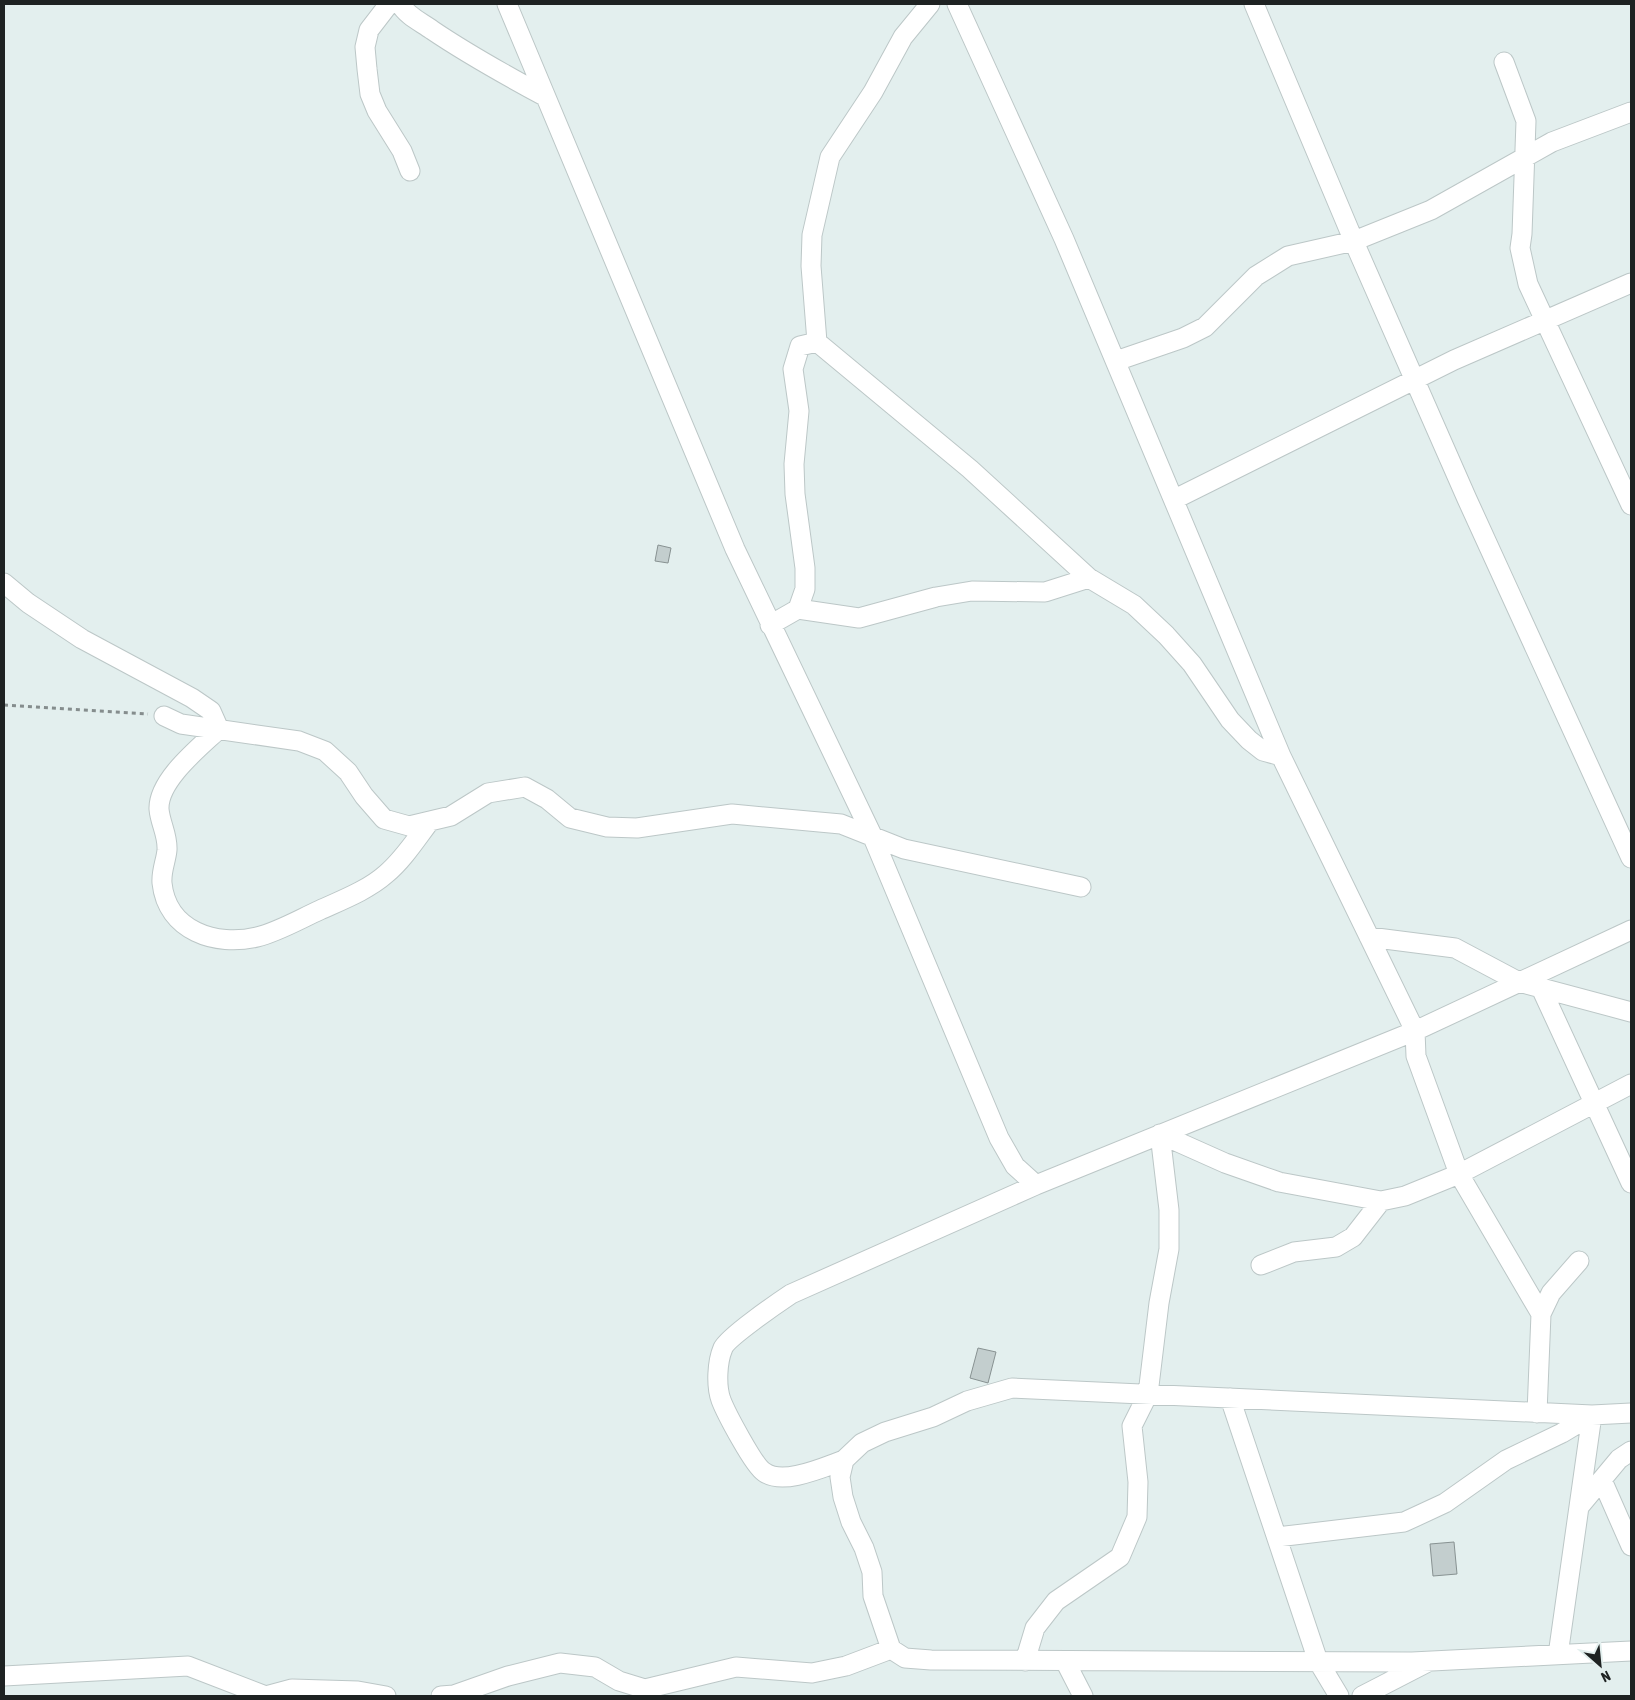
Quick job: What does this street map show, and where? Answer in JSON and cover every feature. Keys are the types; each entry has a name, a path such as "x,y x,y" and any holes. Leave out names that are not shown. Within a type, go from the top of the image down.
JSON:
{"street":[{"path":"389,4 370,30 365,46 370,94 402,151 410,171"},
{"path":"400,4 404,11 441,36 497,71 546,97"},
{"path":"507,4 735,548 770,625 872,835 998,1138 1014,1166 1036,1185"},
{"path":"930,4 904,37 873,92 830,157 812,235 810,266 817,342 970,470 1089,578 1134,605 1166,635 1192,664 1230,720 1249,740 1263,751 1281,756"},
{"path":"957,4 1064,239 1175,499 1281,756 1415,1031 1416,1056 1459,1174 1541,1314"},
{"path":"1254,4 1414,380 1631,858"},
{"path":"1504,62 1526,121 1520,248 1528,284 1631,505"},
{"path":"1116,361 1183,338 1205,327 1256,276 1288,256 1354,241 1431,210 1552,142 1631,112"},
{"path":"1175,499 1414,380 1631,283"},
{"path":"770,625 798,608 805,589 805,568 795,494 794,464 798,411 793,369 800,346 817,342"},
{"path":"798,608 859,618 936,597 972,591 1045,592 1089,578"},
{"path":"4,583 28,603 82,639 192,698 211,711 220,729"},
{"path":"164,716 181,724 299,741 325,751 348,772 364,796 384,818 409,826 451,816 488,793 525,787 546,799 570,818 607,827 637,828 732,814 842,824 904,850 1081,887"},
{"path":"220,729 180,765 165,787 159,808 165,830 167,850 162,867 162,884 177,918 193,932 210,938 232,940 258,937 350,896 386,874 430,821"},
{"path":"1631,930 1415,1031 1036,1185 791,1294 767,1309 724,1346 718,1372 721,1400 748,1452 764,1473 785,1478 844,1460 862,1443 886,1432 933,1417 967,1401 1012,1388 1592,1416 1631,1413"},
{"path":"1369,936 1455,948 1519,982 1631,1012"},
{"path":"1541,988 1631,1182"},
{"path":"1160,1134 1225,1163 1279,1182 1381,1201 1405,1196 1459,1174 1631,1084"},
{"path":"1025,1660 1035,1628 1056,1601 1120,1557 1137,1517 1138,1482 1132,1426 1148,1394 1159,1303 1169,1249 1169,1210 1160,1134"},
{"path":"1261,1265 1294,1252 1336,1247 1353,1237 1381,1201"},
{"path":"1537,1413 1541,1314 1551,1293 1579,1260"},
{"path":"1230,1398 1318,1661 1339,1696"},
{"path":"1277,1537 1404,1522 1445,1502 1506,1460 1562,1434 1592,1416"},
{"path":"1558,1655 1592,1416"},
{"path":"1578,1508 1619,1459 1631,1451"},
{"path":"844,1460 840,1477 843,1497 851,1522 864,1548 872,1572 873,1596 891,1649 905,1658 932,1660 1071,1661 1430,1661 1631,1651"},
{"path":"1602,1480 1631,1546"},
{"path":"441,1696 454,1695 508,1676 560,1663 595,1667 619,1681 645,1689 736,1667 812,1673 846,1666 891,1649"},
{"path":"1071,1661 1083,1696"},
{"path":"1362,1696 1430,1661"},
{"path":"4,1676 188,1666 266,1696 292,1689 358,1691 386,1696"}],"path":[{"path":"4,705 164,716"}],"building":[{"path":"658,545 671,548 668,563 655,561"},
{"path":"978,1348 996,1352 988,1383 970,1378"},
{"path":"1454,1542 1457,1574 1433,1576 1430,1544"}]}
